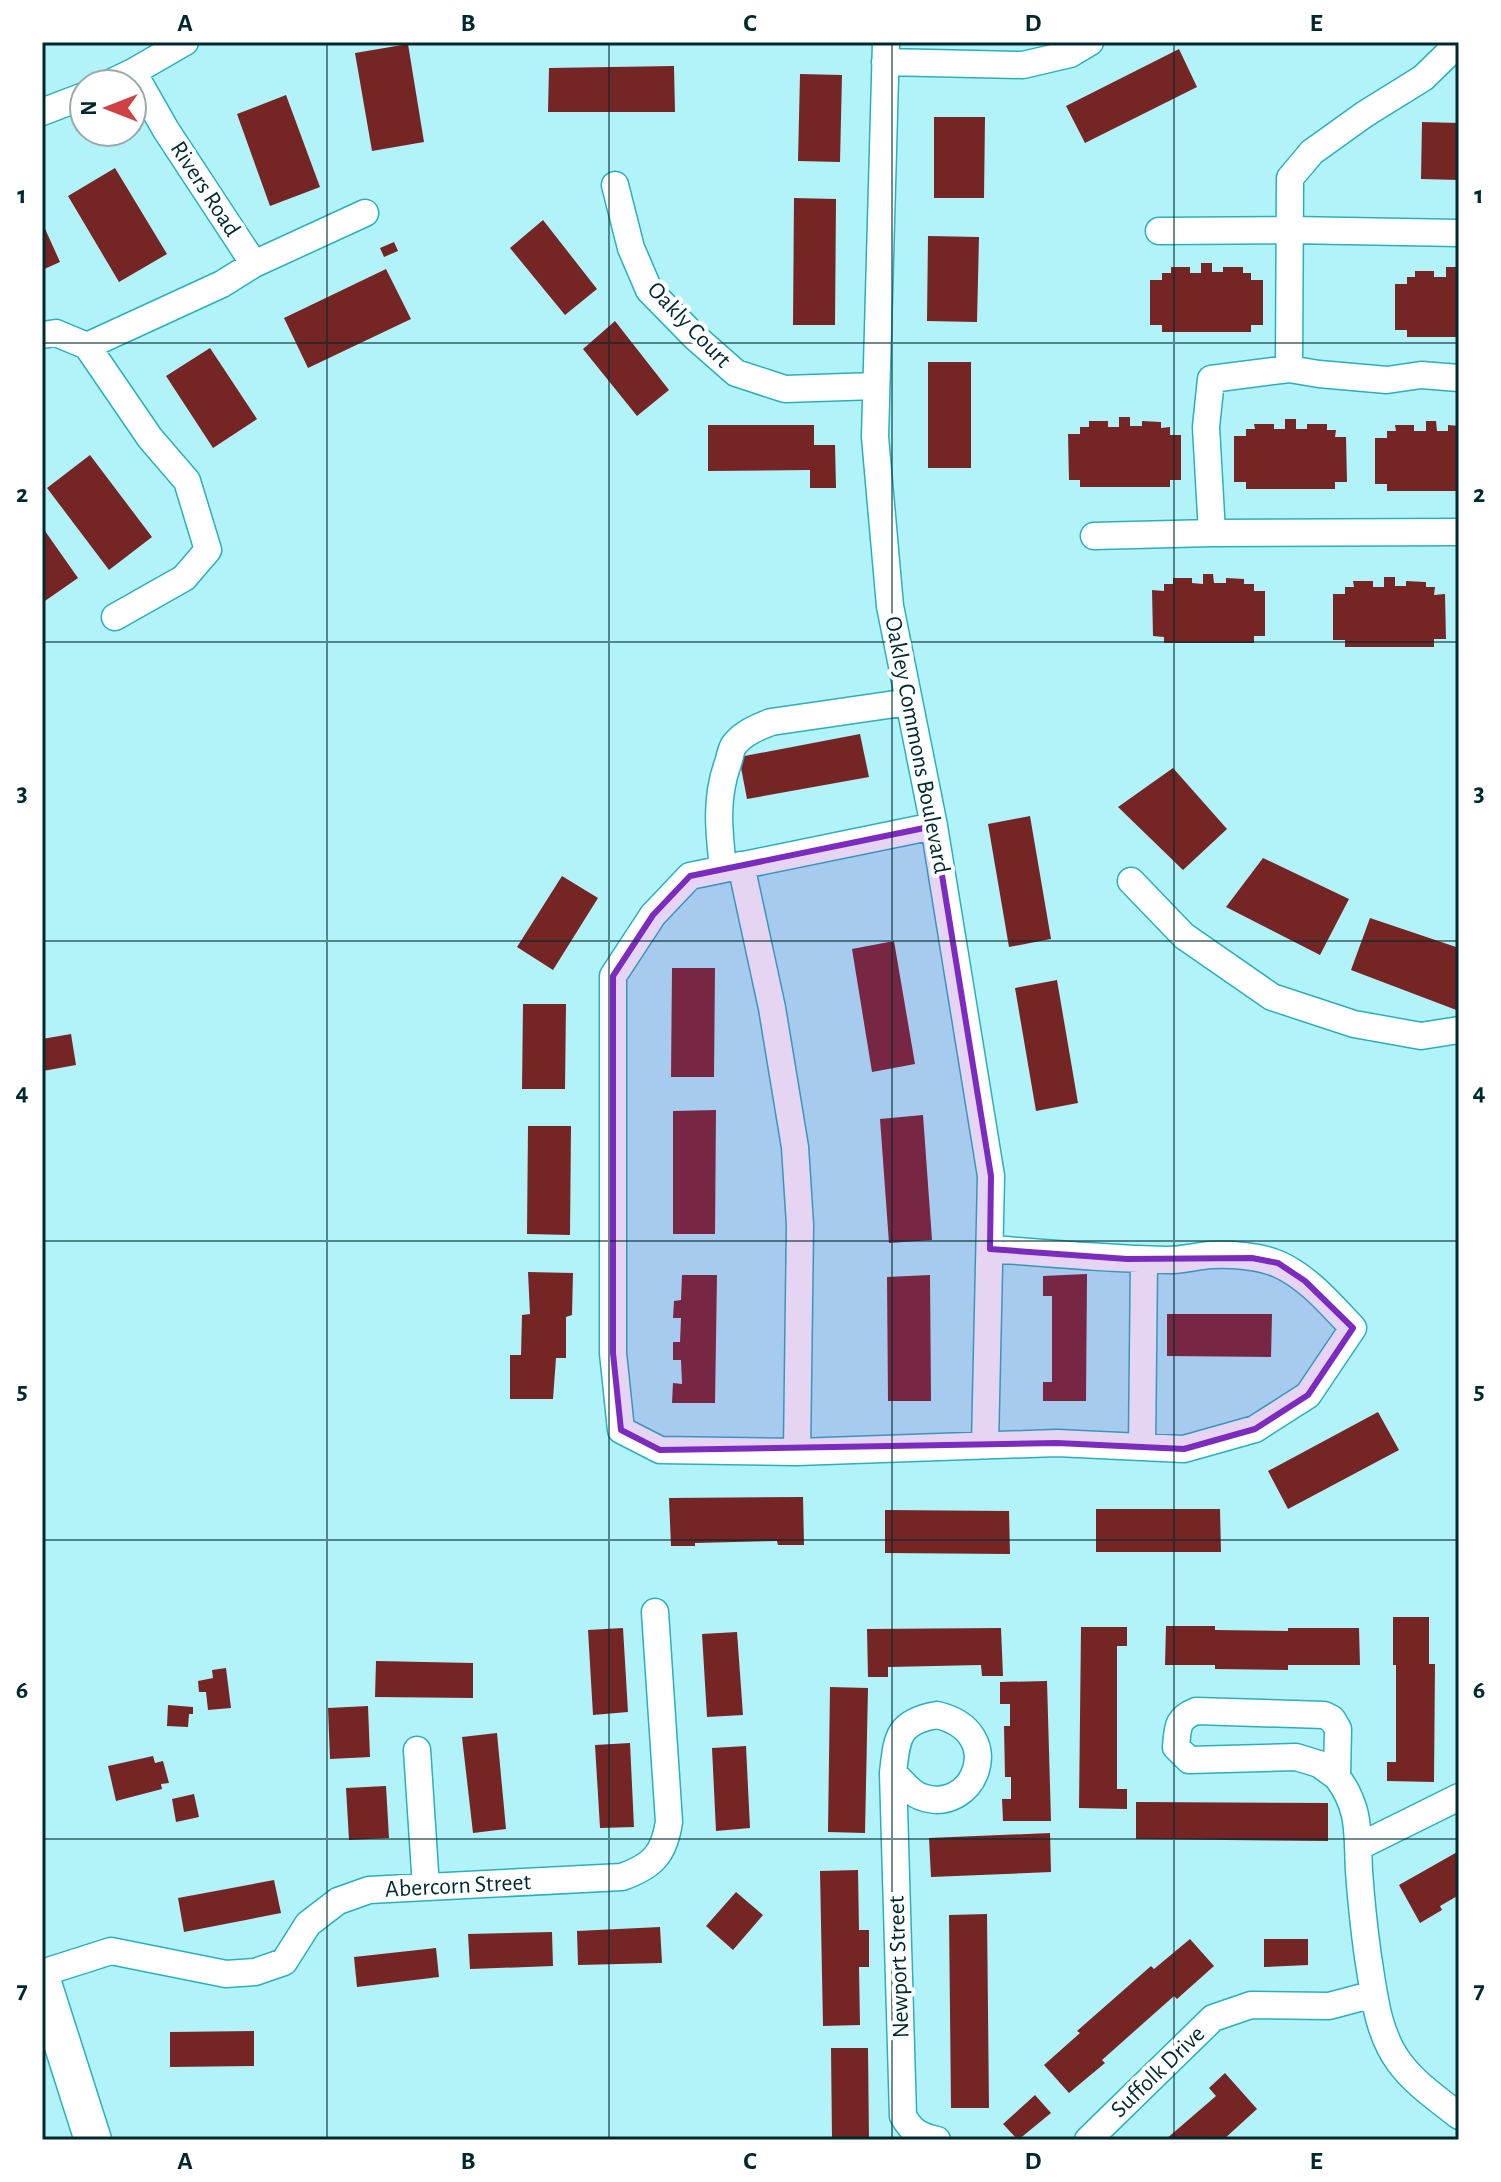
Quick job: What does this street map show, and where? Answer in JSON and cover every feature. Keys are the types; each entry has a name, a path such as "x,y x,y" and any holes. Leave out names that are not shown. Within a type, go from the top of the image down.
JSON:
{"street":[{"path":"140,68 185,42"},
{"path":"886,52 1023,65 1070,54 1090,42"},
{"path":"1289,369 1290,178 1312,152 1423,78 1459,43"},
{"name":"Oakley Commons Boulevard","path":"886,52 875,437 890,606 934,826 991,1176 985,1445"},
{"name":"Rivers Road","path":"148,98 254,264"},
{"path":"42,112 68,102"},
{"name":"Oakly Court","path":"615,185 631,248 649,290 736,373 785,389 876,386"},
{"path":"87,346 365,213"},
{"path":"1159,231 1459,233"},
{"path":"42,335 56,333 87,346 150,438 187,481 208,550 184,578 115,617"},
{"path":"1212,533 1206,427 1211,379 1289,369 1387,380 1421,375 1459,378"},
{"path":"1094,536 1459,532"},
{"path":"797,1452 800,1225 795,1147 772,1008 718,824 719,801 734,745 752,730 771,722 909,702"},
{"path":"934,826 690,876 653,915 613,976 613,1353 621,1430 660,1450 797,1452 1057,1443 1184,1449 1255,1429 1308,1395 1353,1328 1321,1294 1278,1263 1213,1255 1144,1260 990,1249"},
{"path":"1131,881 1184,936 1272,997 1354,1024 1421,1036 1459,1030"},
{"path":"1142,1447 1144,1260"},
{"name":"Abercorn Street","path":"42,1973 111,1951 226,1974 255,1972 284,1962 308,1924 338,1901 369,1890 622,1877 642,1870 657,1857 666,1841 669,1822 655,1612"},
{"path":"1337,1777 1338,1729 1332,1719 1324,1715 1196,1711 1185,1715 1178,1725 1176,1747 1189,1760 1296,1757 1319,1764 1337,1777 1349,1792 1356,1814 1361,1900 1382,2030 1398,2061 1420,2085 1459,2116"},
{"path":"417,1750 426,1887"},
{"name":"Newport Street","path":"893,1773 903,2116 910,2129 922,2137 937,2140"},
{"path":"1358,1847 1459,1797"},
{"path":"42,1980 93,2140"},
{"name":"Suffolk Drive","path":"1088,2140 1213,2018 1251,2005 1329,2006 1374,1994"}],"highlighted area":[{"path":"934,826 991,1176 990,1249 1127,1259 1252,1258 1278,1263 1305,1281 1353,1328 1308,1395 1255,1429 1184,1449 1057,1443 660,1450 621,1430 613,1353 613,976 653,915 690,876"}],"building":[{"path":"408,44 424,142 372,151 355,53"},
{"path":"1179,49 1197,87 1085,143 1066,106"},
{"path":"674,66 675,112 548,112 549,68"},
{"path":"800,74 842,75 840,162 798,161"},
{"path":"286,95 320,187 270,206 237,114"},
{"path":"934,117 985,117 984,198 934,198"},
{"path":"1422,122 1459,123 1459,180 1421,179"},
{"path":"115,168 167,254 119,282 68,196"},
{"path":"794,198 836,199 835,325 793,325"},
{"path":"543,220 597,289 565,315 510,248"},
{"path":"42,222 60,262 42,270"},
{"path":"928,236 979,237 977,322 927,321"},
{"path":"394,242 398,251 384,257 380,248"},
{"path":"1201,263 1212,263 1212,272 1223,272 1223,267 1243,267 1243,273 1251,273 1251,280 1263,280 1263,325 1251,325 1251,332 1162,332 1162,325 1150,325 1150,280 1162,280 1162,273 1171,273 1171,267 1190,267 1190,273 1201,273"},
{"path":"1446,267 1456,267 1456,276 1459,276 1459,337 1407,337 1407,330 1395,330 1395,284 1407,284 1407,277 1415,277 1415,271 1434,271 1434,277 1446,277"},
{"path":"386,269 411,319 308,368 284,318"},
{"path":"615,321 669,390 637,416 583,349"},
{"path":"210,348 257,419 213,448 166,376"},
{"path":"928,362 971,362 971,468 928,468"},
{"path":"1119,417 1130,417 1130,426 1142,426 1142,421 1161,422 1161,428 1170,427 1170,435 1181,435 1181,480 1170,480 1170,487 1080,487 1080,480 1069,480 1068,434 1080,434 1080,427 1089,427 1089,421 1108,421 1108,427 1119,427"},
{"path":"1285,419 1296,419 1296,429 1307,429 1307,424 1327,424 1327,430 1336,430 1335,437 1346,437 1347,482 1335,482 1335,489 1246,489 1246,482 1234,482 1234,436 1246,436 1246,429 1255,429 1254,424 1274,424 1274,429 1285,429"},
{"path":"1426,421 1436,421 1437,431 1448,431 1448,425 1459,426 1459,491 1387,491 1387,484 1375,484 1375,438 1387,438 1387,431 1396,431 1395,425 1414,425 1414,431 1426,431"},
{"path":"708,425 814,425 814,445 835,445 836,488 810,488 810,470 708,471"},
{"path":"90,455 152,537 109,570 47,488"},
{"path":"45,531 78,578 42,603 42,533"},
{"path":"1203,574 1213,574 1214,583 1226,583 1226,578 1244,579 1244,584 1254,584 1254,591 1265,591 1265,636 1254,636 1254,643 1164,643 1164,637 1153,636 1152,590 1164,591 1164,584 1173,584 1173,578 1192,578 1192,583 1203,584"},
{"path":"1384,577 1395,577 1395,586 1406,586 1406,581 1426,582 1426,587 1435,587 1434,595 1445,594 1446,639 1434,639 1434,647 1345,647 1345,640 1333,640 1333,594 1345,594 1345,587 1354,587 1353,581 1373,581 1373,587 1384,587"},
{"path":"860,734 869,777 747,799 739,757"},
{"path":"1173,768 1227,829 1183,870 1118,807"},
{"path":"1030,816 1051,939 1009,947 988,824"},
{"path":"1263,858 1349,899 1320,955 1226,907"},
{"path":"562,876 598,898 553,970 517,947"},
{"path":"1370,918 1459,948 1459,1011 1351,970"},
{"path":"894,941 915,1064 872,1072 852,949"},
{"path":"672,968 715,968 714,1077 671,1077"},
{"path":"1057,980 1078,1103 1036,1111 1015,988"},
{"path":"523,1004 566,1004 565,1089 522,1089"},
{"path":"71,1034 76,1065 43,1071 42,1039"},
{"path":"716,1110 715,1234 673,1234 673,1111"},
{"path":"923,1115 932,1240 889,1243 880,1119"},
{"path":"528,1126 571,1126 570,1235 527,1234"},
{"path":"528,1272 573,1273 572,1315 566,1317 566,1358 556,1358 553,1399 510,1399 510,1355 521,1355 522,1315 530,1314"},
{"path":"1087,1274 1086,1401 1043,1401 1043,1382 1052,1382 1052,1296 1043,1296 1043,1276"},
{"path":"682,1275 717,1275 715,1403 672,1403 673,1383 682,1384 681,1360 673,1360 673,1342 680,1342 681,1318 673,1318 674,1301 681,1300"},
{"path":"930,1275 931,1401 888,1401 887,1277"},
{"path":"1167,1314 1272,1314 1271,1357 1167,1356"},
{"path":"1378,1412 1399,1450 1288,1509 1268,1471"},
{"path":"803,1497 804,1545 778,1545 777,1541 671,1546 669,1498"},
{"path":"1096,1509 1220,1509 1221,1552 1096,1552"},
{"path":"885,1510 1009,1511 1010,1554 885,1553"},
{"path":"1393,1617 1429,1617 1429,1664 1435,1664 1434,1782 1387,1781 1387,1762 1396,1762"},
{"path":"1166,1626 1288,1631 1288,1628 1359,1628 1360,1665 1288,1665 1288,1670 1165,1665"},
{"path":"1081,1627 1127,1627 1127,1646 1117,1646 1117,1789 1127,1789 1127,1809 1079,1808"},
{"path":"623,1628 628,1712 593,1715 588,1630"},
{"path":"1001,1628 1003,1676 982,1676 981,1665 888,1667 888,1677 868,1677 867,1629"},
{"path":"737,1632 743,1715 707,1717 702,1634"},
{"path":"376,1661 473,1663 473,1698 375,1697"},
{"path":"226,1668 231,1708 208,1710 206,1692 199,1692 198,1681 213,1678 212,1670"},
{"path":"1047,1681 1051,1821 1003,1821 1002,1799 1011,1799 1011,1777 1005,1777 1004,1726 1010,1726 1010,1704 1000,1704 1000,1682"},
{"path":"830,1687 868,1688 865,1833 828,1832"},
{"path":"168,1705 193,1707 188,1727 167,1726"},
{"path":"368,1706 370,1757 330,1759 328,1708"},
{"path":"497,1733 506,1829 473,1833 462,1737"},
{"path":"630,1743 634,1827 600,1828 595,1745"},
{"path":"746,1746 750,1828 716,1831 712,1748"},
{"path":"153,1756 155,1763 163,1761 169,1783 161,1784 162,1789 116,1801 108,1766"},
{"path":"386,1786 389,1838 349,1840 346,1788"},
{"path":"194,1794 199,1817 176,1822 172,1799"},
{"path":"1136,1802 1328,1803 1328,1841 1136,1839"},
{"path":"1050,1833 1051,1872 931,1877 929,1838"},
{"path":"1459,1851 1459,1895 1420,1923 1399,1885"},
{"path":"858,1870 859,1930 869,1930 869,1967 859,1967 860,2025 823,2026 820,1871"},
{"path":"274,1880 281,1913 184,1932 178,1898"},
{"path":"736,1892 763,1915 733,1950 706,1926"},
{"path":"987,1914 989,2108 951,2108 949,1915"},
{"path":"660,1927 662,1963 578,1965 577,1931"},
{"path":"552,1932 553,1966 470,1969 468,1934"},
{"path":"1190,1939 1214,1966 1177,1999 1174,1996 1069,2093 1044,2065 1080,2033 1077,2031 1151,1966 1154,1969"},
{"path":"1264,1939 1308,1939 1308,1965 1264,1967"},
{"path":"436,1948 439,1977 357,1987 354,1957"},
{"path":"254,2031 254,2066 170,2067 170,2032"},
{"path":"831,2048 868,2048 869,2140 832,2140"},
{"path":"1225,2073 1257,2109 1223,2140 1165,2140 1216,2096 1209,2088"},
{"path":"1035,2095 1051,2113 1018,2140 1003,2124"}]}
